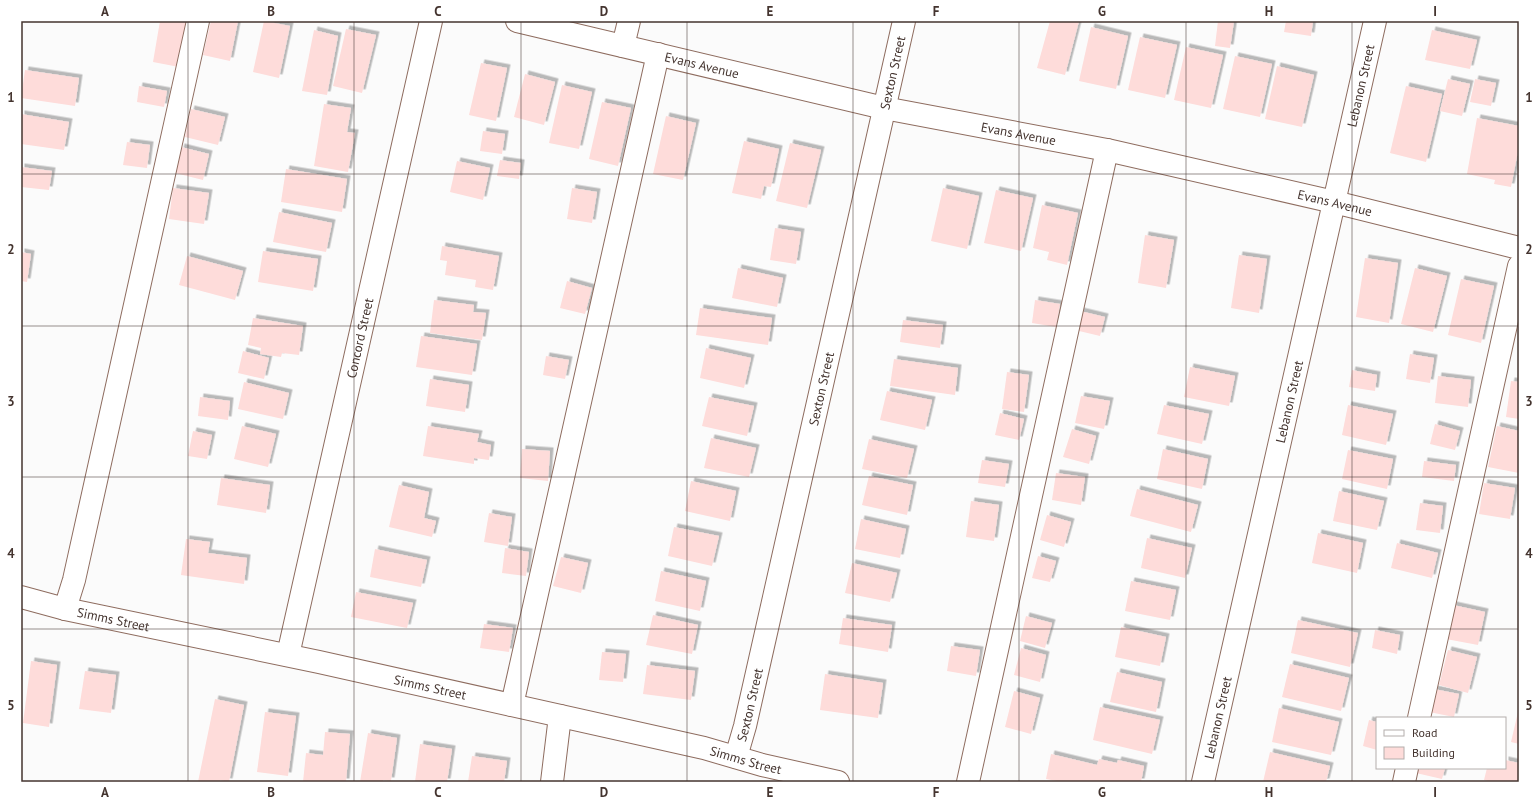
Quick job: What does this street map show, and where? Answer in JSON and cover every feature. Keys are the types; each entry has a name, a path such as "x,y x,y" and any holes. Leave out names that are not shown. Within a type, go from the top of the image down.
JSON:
{"street":[{"path":"65,609 74,580 198,21"},
{"name":"Concord Street","path":"288,655 431,21"},
{"name":"Evans Avenue","path":"517,21 884,108 1107,150 1334,202 1519,248"},
{"path":"623,46 629,21"},
{"name":"Sexton Street","path":"736,757 747,718 904,21"},
{"name":"Lebanon Street","path":"1203,782 1375,21"},
{"path":"512,705 658,54"},
{"path":"968,782 1107,150"},
{"path":"1418,717 1519,266"},
{"name":"Simms Street","path":"21,597 65,609 288,655 704,748 762,765 838,782"},
{"path":"552,782 560,716"},
{"path":"1404,782 1407,769"}],"building":[{"path":"160,21 187,21 179,67 153,62"},
{"path":"211,21 238,21 230,61 203,55"},
{"path":"264,21 290,26 279,78 253,72"},
{"path":"1050,21 1079,21 1065,75 1037,68"},
{"path":"1218,21 1234,21 1230,48 1215,46"},
{"path":"1286,21 1313,21 1311,36 1284,32"},
{"path":"1091,27 1128,36 1116,89 1079,81"},
{"path":"346,29 376,35 362,93 333,86"},
{"path":"314,30 338,36 327,95 302,91"},
{"path":"1432,30 1477,40 1470,69 1425,60"},
{"path":"1140,37 1177,45 1165,98 1128,90"},
{"path":"1186,47 1223,55 1211,108 1174,100"},
{"path":"1235,56 1272,64 1260,117 1223,109"},
{"path":"481,63 507,68 496,121 469,115"},
{"path":"1277,66 1314,75 1302,127 1265,119"},
{"path":"25,70 79,78 75,106 21,98"},
{"path":"525,74 555,82 544,125 514,117"},
{"path":"1448,79 1470,84 1462,116 1440,111"},
{"path":"1475,79 1496,83 1491,106 1470,102"},
{"path":"562,85 592,92 579,149 549,143"},
{"path":"139,86 167,91 164,107 137,102"},
{"path":"1406,86 1442,94 1426,162 1390,153"},
{"path":"602,102 631,108 618,166 589,159"},
{"path":"324,104 351,108 347,132 355,133 348,172 314,166"},
{"path":"191,109 225,117 218,145 185,137"},
{"path":"21,114 69,122 64,150 21,144"},
{"path":"666,116 696,123 683,180 653,174"},
{"path":"1477,118 1519,126 1519,146 1511,187 1494,184 1495,180 1467,174"},
{"path":"483,131 505,134 502,154 480,151"},
{"path":"744,141 779,149 771,187 764,186 761,199 732,193"},
{"path":"127,142 150,145 147,168 123,165"},
{"path":"790,143 821,150 807,208 776,201"},
{"path":"181,147 209,154 203,180 175,173"},
{"path":"500,160 521,163 519,179 497,176"},
{"path":"457,161 490,168 483,200 450,192"},
{"path":"21,167 52,171 49,190 21,187"},
{"path":"286,169 347,179 342,212 281,202"},
{"path":"173,188 209,193 204,224 169,219"},
{"path":"572,188 597,192 592,223 567,219"},
{"path":"943,188 979,196 967,249 931,241"},
{"path":"996,190 1033,198 1021,251 984,243"},
{"path":"1042,205 1078,213 1067,265 1047,260 1049,252 1033,248"},
{"path":"279,212 332,223 326,252 273,242"},
{"path":"775,228 801,232 796,264 770,260"},
{"path":"1145,235 1174,240 1166,288 1138,283"},
{"path":"442,246 499,256 493,290 475,287 476,280 445,275 447,261 440,260"},
{"path":"263,251 318,259 313,291 258,282"},
{"path":"21,252 31,254 27,282 21,281"},
{"path":"1239,255 1267,259 1259,313 1231,308"},
{"path":"187,256 243,271 235,300 179,285"},
{"path":"1365,258 1398,263 1389,323 1356,317"},
{"path":"738,268 783,278 777,307 732,298"},
{"path":"1415,268 1447,276 1433,332 1401,324"},
{"path":"1461,279 1494,286 1481,343 1448,335"},
{"path":"567,281 592,288 585,314 560,308"},
{"path":"434,300 474,305 473,312 486,313 482,340 430,333"},
{"path":"1035,300 1060,304 1056,327 1032,323"},
{"path":"700,308 772,318 768,345 696,335"},
{"path":"1080,311 1105,317 1100,336 1075,330"},
{"path":"253,318 303,326 299,355 282,353 281,357 260,354 261,348 248,345"},
{"path":"903,320 943,325 940,348 900,342"},
{"path":"421,336 477,344 472,375 416,367"},
{"path":"706,348 751,358 744,388 700,378"},
{"path":"243,351 269,358 264,379 238,373"},
{"path":"1410,354 1434,358 1430,383 1406,379"},
{"path":"546,356 569,360 565,379 543,375"},
{"path":"894,359 958,368 955,395 890,386"},
{"path":"1190,367 1235,376 1229,406 1184,397"},
{"path":"1352,370 1377,375 1375,391 1349,387"},
{"path":"1007,372 1029,375 1024,412 1002,409"},
{"path":"1438,376 1471,380 1468,407 1435,403"},
{"path":"430,379 469,385 465,412 426,406"},
{"path":"1511,381 1519,382 1519,419 1506,417"},
{"path":"244,382 289,393 283,419 238,409"},
{"path":"887,391 932,400 925,430 880,420"},
{"path":"1081,396 1110,401 1104,429 1075,423"},
{"path":"200,397 230,401 228,420 198,416"},
{"path":"709,397 754,406 747,436 702,426"},
{"path":"1164,405 1209,414 1202,444 1157,434"},
{"path":"1348,405 1393,414 1386,445 1342,435"},
{"path":"1000,413 1024,419 1019,440 995,435"},
{"path":"1435,424 1460,431 1455,450 1430,444"},
{"path":"242,426 276,434 268,467 234,459"},
{"path":"428,426 479,434 477,442 491,445 489,460 474,458 474,464 423,456"},
{"path":"1497,426 1519,431 1519,473 1488,467"},
{"path":"1072,429 1096,436 1089,464 1063,457"},
{"path":"193,431 212,435 207,459 188,456"},
{"path":"711,438 756,448 749,477 704,468"},
{"path":"869,439 914,449 907,478 862,469"},
{"path":"522,449 550,451 548,481 520,478"},
{"path":"1163,449 1208,459 1202,489 1157,479"},
{"path":"1348,450 1393,459 1387,489 1342,479"},
{"path":"982,460 1009,464 1005,487 978,483"},
{"path":"1424,461 1456,465 1454,481 1422,477"},
{"path":"1056,473 1085,477 1081,505 1052,500"},
{"path":"869,476 913,485 907,515 862,505"},
{"path":"221,478 270,485 266,513 217,505"},
{"path":"691,481 736,491 730,521 685,511"},
{"path":"1484,483 1515,488 1510,519 1479,514"},
{"path":"399,485 429,492 424,518 436,521 432,537 389,527"},
{"path":"1137,489 1198,505 1191,532 1130,516"},
{"path":"1339,491 1384,501 1377,530 1333,521"},
{"path":"971,501 999,505 994,541 966,537"},
{"path":"1420,503 1443,506 1440,533 1416,530"},
{"path":"489,513 512,517 508,546 484,542"},
{"path":"1047,515 1071,522 1064,547 1040,540"},
{"path":"861,519 906,529 900,558 855,549"},
{"path":"674,527 719,536 712,566 668,556"},
{"path":"1318,533 1363,543 1357,573 1312,563"},
{"path":"1147,538 1192,548 1185,578 1141,568"},
{"path":"186,539 210,542 208,553 247,558 244,584 181,575"},
{"path":"1397,543 1438,553 1432,578 1391,568"},
{"path":"505,548 529,552 526,576 502,573"},
{"path":"375,549 427,560 421,587 370,577"},
{"path":"1038,556 1056,561 1050,582 1032,578"},
{"path":"561,557 588,563 581,593 553,586"},
{"path":"852,563 897,573 890,602 845,593"},
{"path":"661,571 706,581 700,611 655,601"},
{"path":"1131,581 1176,590 1170,620 1125,611"},
{"path":"356,592 413,603 407,628 351,617"},
{"path":"1453,605 1485,612 1478,645 1446,639"},
{"path":"653,615 698,625 692,654 646,645"},
{"path":"1026,616 1052,623 1045,648 1020,641"},
{"path":"843,618 892,625 888,652 839,644"},
{"path":"1298,620 1358,633 1350,667 1291,653"},
{"path":"484,624 513,628 509,652 480,648"},
{"path":"1121,627 1166,637 1160,666 1115,657"},
{"path":"1375,630 1400,635 1397,654 1372,648"},
{"path":"951,646 980,650 976,676 947,671"},
{"path":"1021,648 1046,655 1040,682 1014,675"},
{"path":"1448,650 1477,657 1468,693 1439,685"},
{"path":"602,652 626,654 623,682 599,680"},
{"path":"31,661 57,665 49,727 23,723"},
{"path":"1290,664 1349,678 1341,711 1282,697"},
{"path":"647,665 695,671 691,700 643,694"},
{"path":"85,671 116,675 111,713 79,709"},
{"path":"1117,672 1162,682 1156,712 1110,702"},
{"path":"825,674 883,683 878,718 820,710"},
{"path":"1434,689 1459,694 1454,717 1429,712"},
{"path":"1014,691 1040,698 1031,734 1005,727"},
{"path":"215,699 244,705 229,782 220,780 220,782 198,782"},
{"path":"1100,707 1160,720 1152,754 1093,740"},
{"path":"1279,708 1339,722 1331,755 1272,742"},
{"path":"265,712 296,716 288,776 257,772"},
{"path":"1519,712 1519,744 1511,742"},
{"path":"1369,720 1376,722 1376,750 1363,746"},
{"path":"325,732 350,734 346,782 303,782 306,753 323,755"},
{"path":"368,733 397,738 391,781 383,780 383,782 360,782"},
{"path":"420,744 452,749 447,782 415,782"},
{"path":"1270,752 1330,766 1326,782 1263,782"},
{"path":"1051,754 1097,765 1099,759 1117,763 1118,760 1144,766 1141,782 1062,782 1046,779"},
{"path":"472,756 507,761 504,782 468,782"},
{"path":"1506,760 1519,763 1519,782 1492,782 1484,780 1487,769 1506,769"},
{"path":"1417,769 1445,769 1442,779 1416,773"}]}
